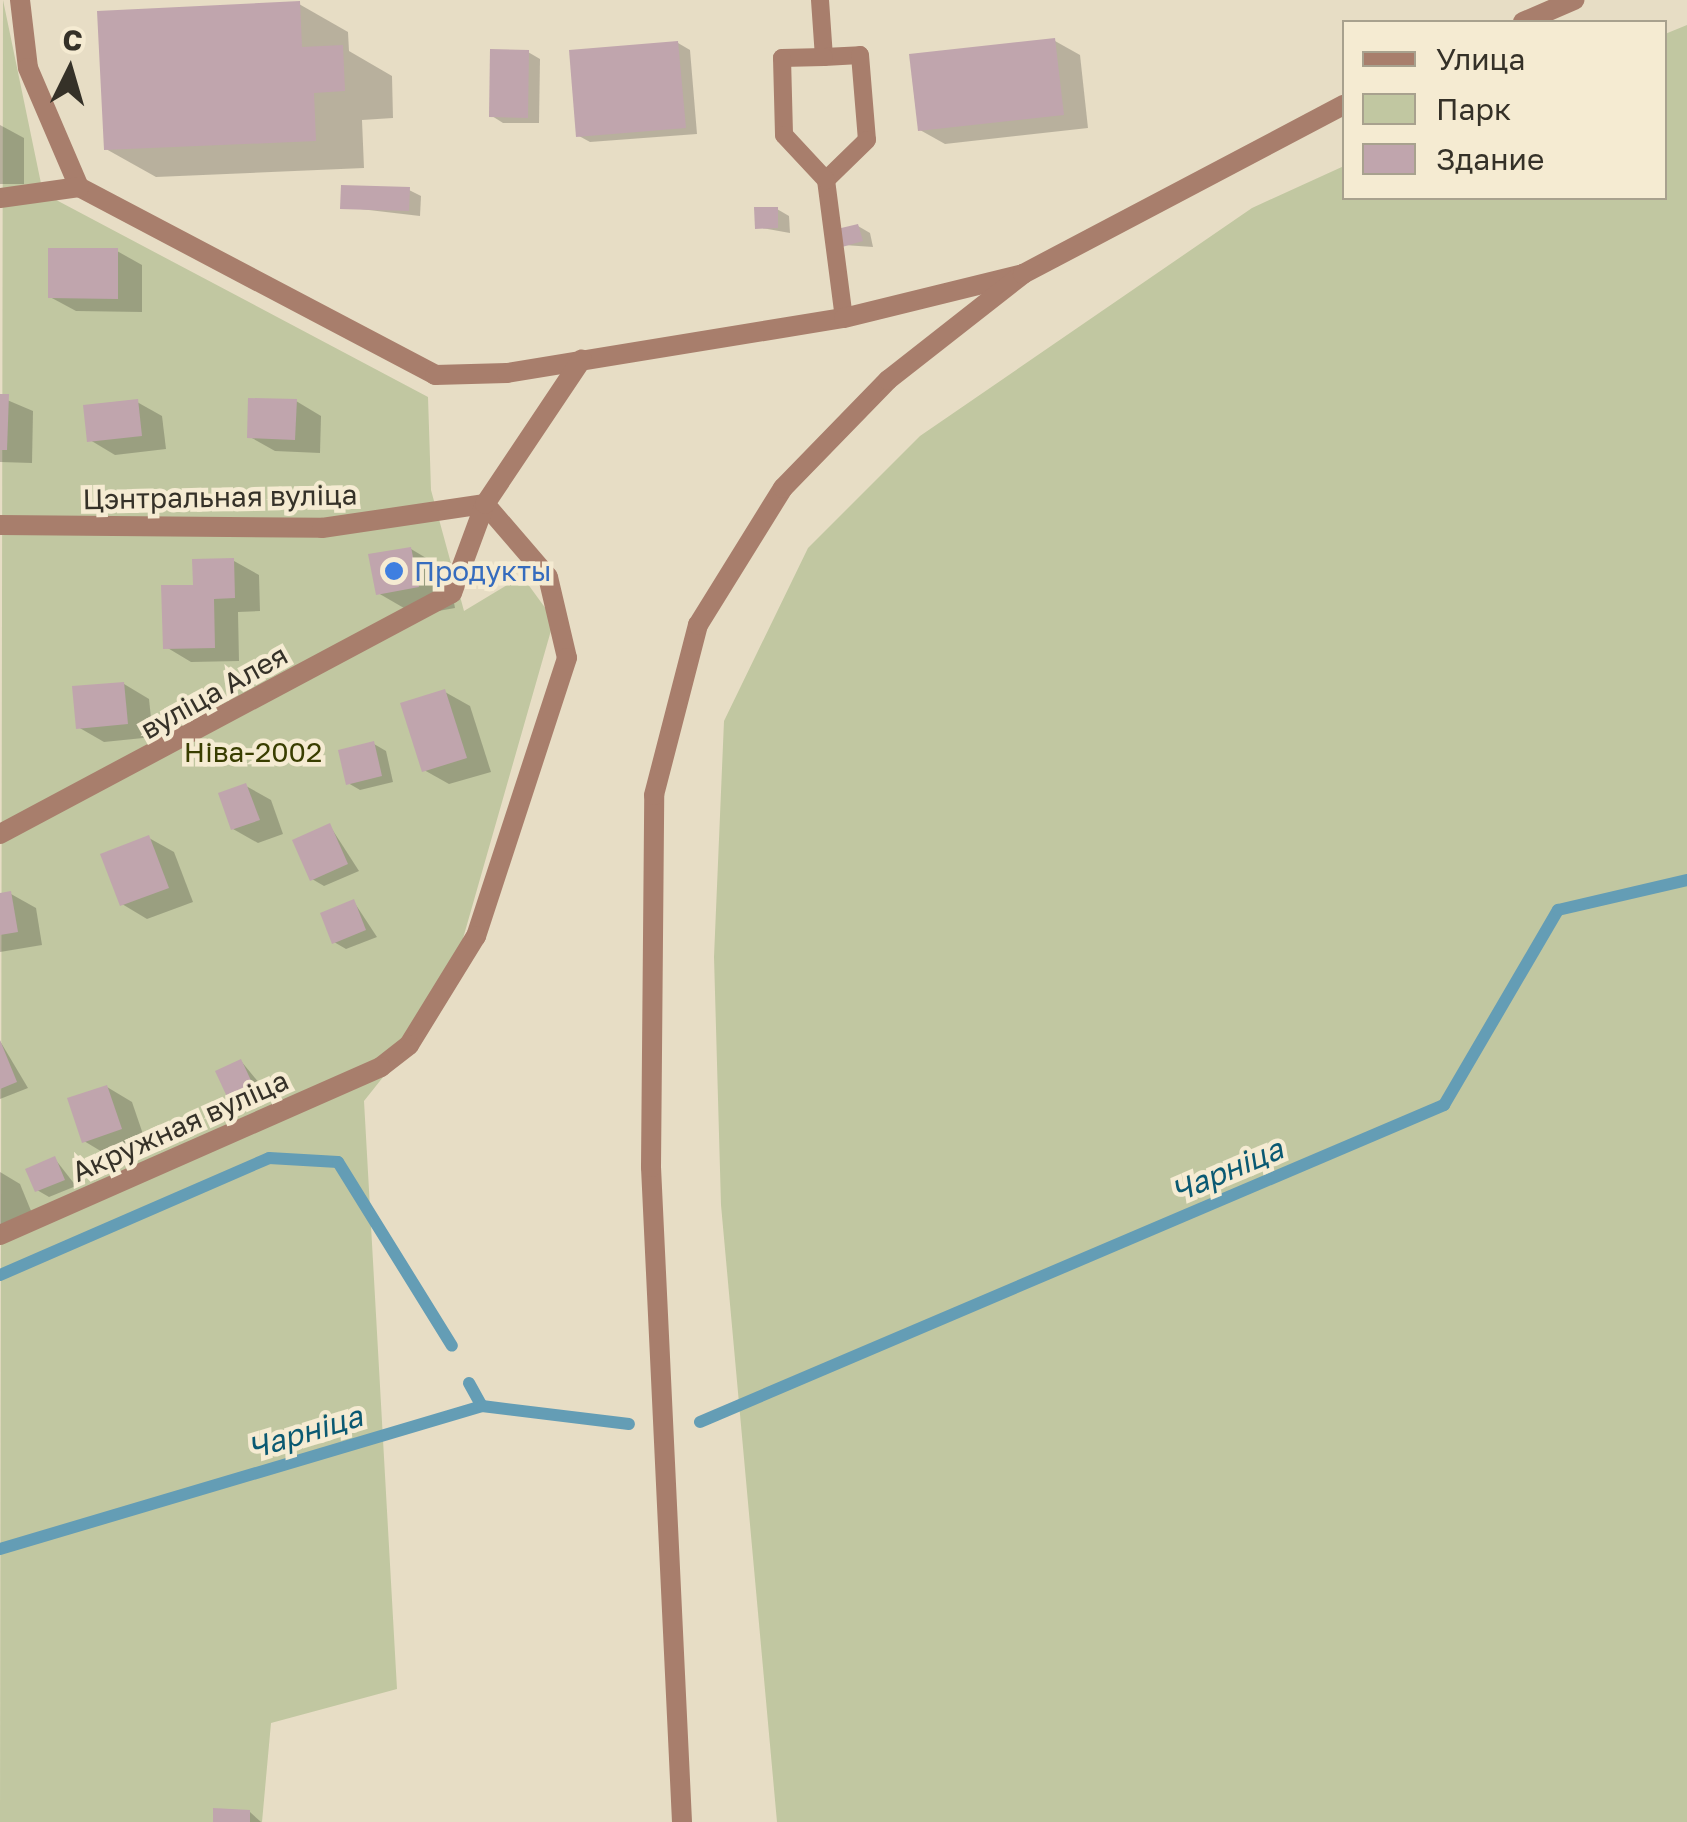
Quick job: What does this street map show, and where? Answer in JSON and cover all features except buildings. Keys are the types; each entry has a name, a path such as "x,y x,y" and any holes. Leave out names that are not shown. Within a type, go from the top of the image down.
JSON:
{"street":[{"path":"20,0 28,68 79,187"},
{"path":"1528,20 1574,0"},
{"path":"682,1822 651,1167 654,795 674,696 698,625 783,488 888,380 1023,274 1342,106"},
{"path":"0,198 79,187 436,375 582,358 844,318 1023,274"},
{"path":"484,504 582,358"},
{"name":"Цэнтральная вуліца","path":"0,526 322,528 484,504"},
{"name":"вуліца Алея","path":"0,834 452,593 484,504"},
{"name":"Акружная вуліца","path":"0,1235 381,1067 432,1016 476,936 567,658 548,576 484,504"}],"lane":[{"path":"820,0 824,57"},
{"path":"826,180 867,140 860,54 782,58 784,135 826,180 844,318"}],"green space":[{"name":"Ніва-2002","path":"3,0 43,193 428,397 431,490 464,611 522,576 554,620 446,998 364,1101 397,1689 271,1723 262,1822 0,1822"},
{"path":"1687,25 1687,1822 777,1822 721,1205 714,957 724,721 808,548 920,436 1252,208 1342,167 1342,200 1667,200 1667,33"}],"waterway":[{"name":"Чарніца","path":"700,1422 1444,1105 1558,910 1687,880"},
{"path":"0,1275 269,1158 338,1162 452,1346"},
{"path":"469,1383 482,1406"},
{"name":"Чарніца","path":"0,1549 482,1406 629,1424"}],"place":[{"name":"Продукты","path":"394,571"}]}
